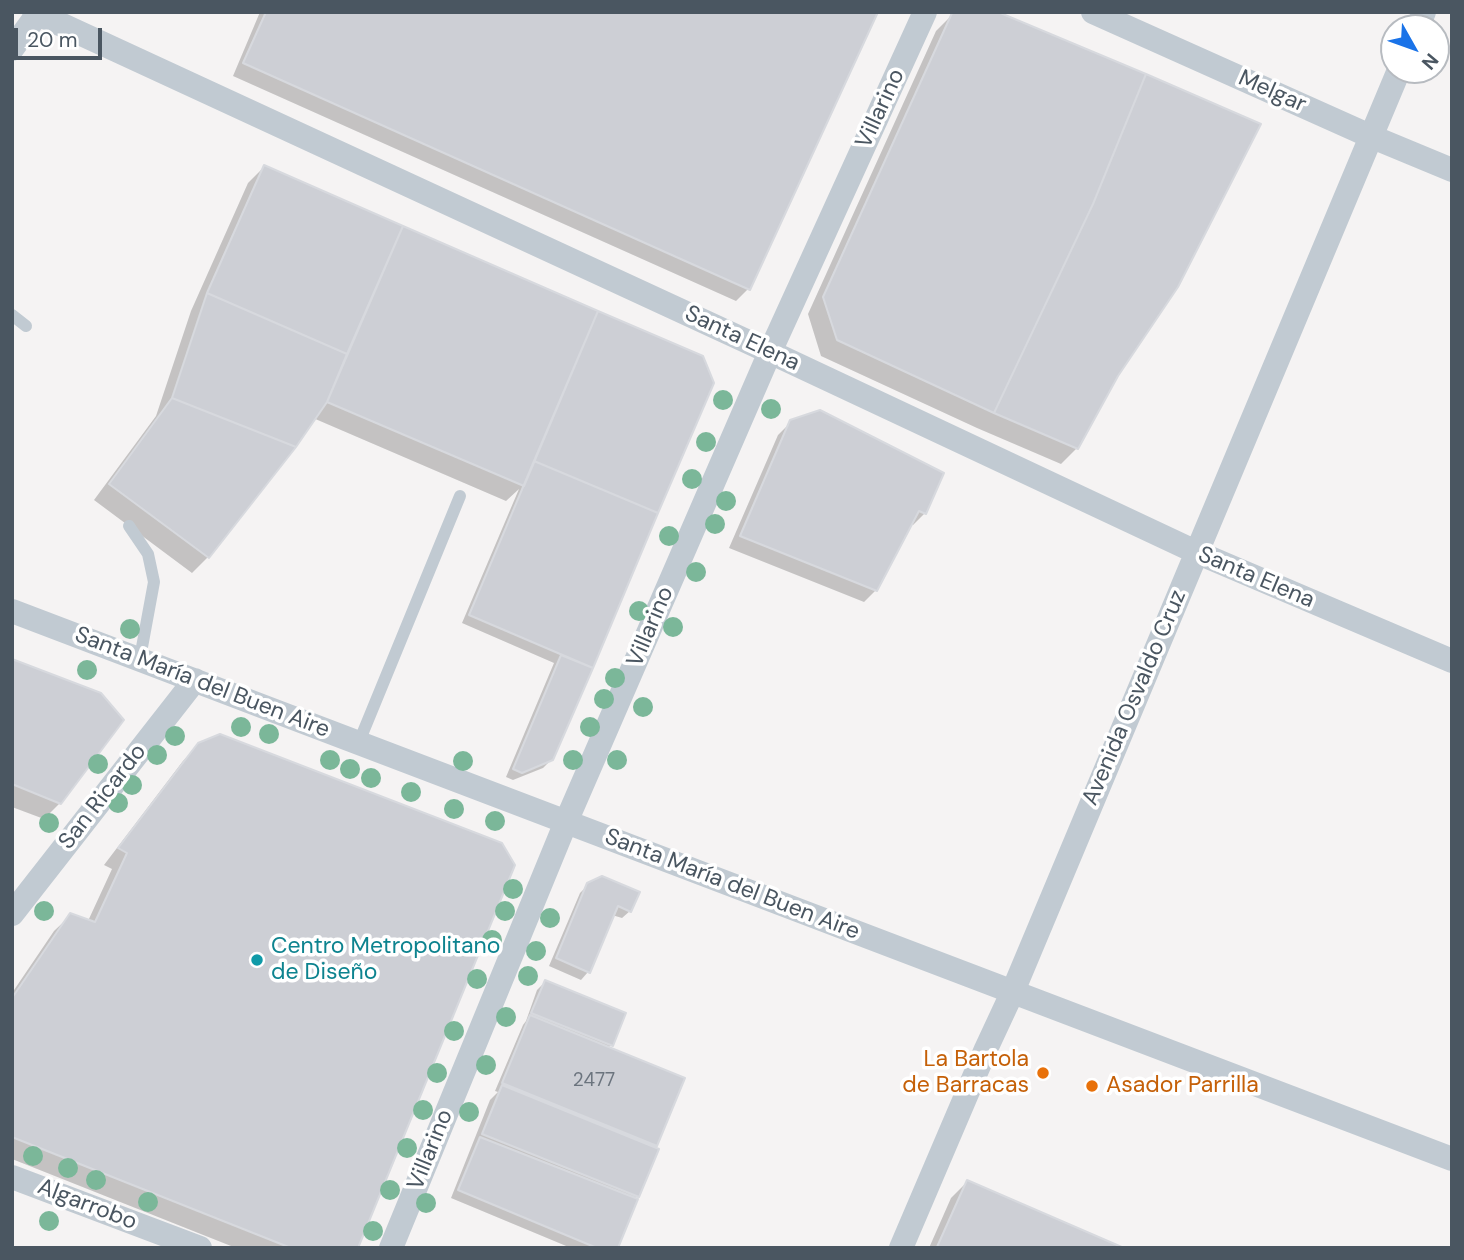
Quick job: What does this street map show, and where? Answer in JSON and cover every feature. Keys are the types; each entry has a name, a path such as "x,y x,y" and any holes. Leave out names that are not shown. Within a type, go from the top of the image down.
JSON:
{"street":[{"name":"Villarino","path":"391,1248 566,822 770,352 925,12"},
{"name":"Melgar","path":"1093,12 1452,170"},
{"name":"Santa Elena","path":"37,13 1196,552 1452,661"},
{"path":"12,49 37,13"},
{"name":"Avenida Osvaldo Cruz","path":"901,1248 1013,991 1393,84"},
{"name":"Santa María del Buen Aire","path":"12,611 1452,1159"},
{"name":"San Ricardo","path":"12,915 195,680"},
{"name":"Algarrobo","path":"12,1177 200,1248"}],"lane":[{"path":"12,315 26,326"},
{"path":"359,742 460,496"},
{"path":"129,526 148,554 154,582 140,658"}],"building":[{"path":"266,12 878,12 750,290 243,63"},
{"path":"998,12 1146,74 1093,204 994,413 837,340 823,297 952,13"},
{"path":"1146,74 1261,124 1178,287 1118,376 1078,449 994,413 1093,204"},
{"path":"264,165 403,226 347,354 207,293"},
{"path":"403,226 598,311 524,486 327,402"},
{"path":"207,293 347,354 327,402 296,447 172,398"},
{"path":"598,311 703,356 714,383 658,513 534,461"},
{"path":"172,398 296,447 209,558 109,484"},
{"path":"820,410 944,473 926,514 919,511 877,591 740,536 790,420"},
{"path":"534,461 658,513 593,668 469,615"},
{"path":"561,655 593,668 553,760 522,773 513,769"},
{"path":"12,659 101,693 124,720 61,804 12,784"},
{"name":"Centro Metropolitano de Diseño","path":"220,734 502,843 515,865 358,1248 291,1248 12,1137 12,998 70,913 95,922 127,853 118,848 198,743"},
{"path":"602,876 640,892 631,912 618,906 590,973 556,958 587,883"},
{"path":"545,980 626,1013 613,1046 531,1013"},
{"path":"530,1015 685,1078 657,1146 502,1083"},
{"path":"502,1085 659,1149 639,1197 482,1134"},
{"path":"480,1137 638,1199 618,1248 597,1248 458,1190"},
{"path":"967,1180 1124,1248 939,1248 937,1247"}],"place":[{"name":"Centro Metropolitano de Diseño","path":"257,960"},
{"name":"La Bartola de Barracas","path":"1043,1073"},
{"name":"Asador Parrilla","path":"1092,1086"}]}
